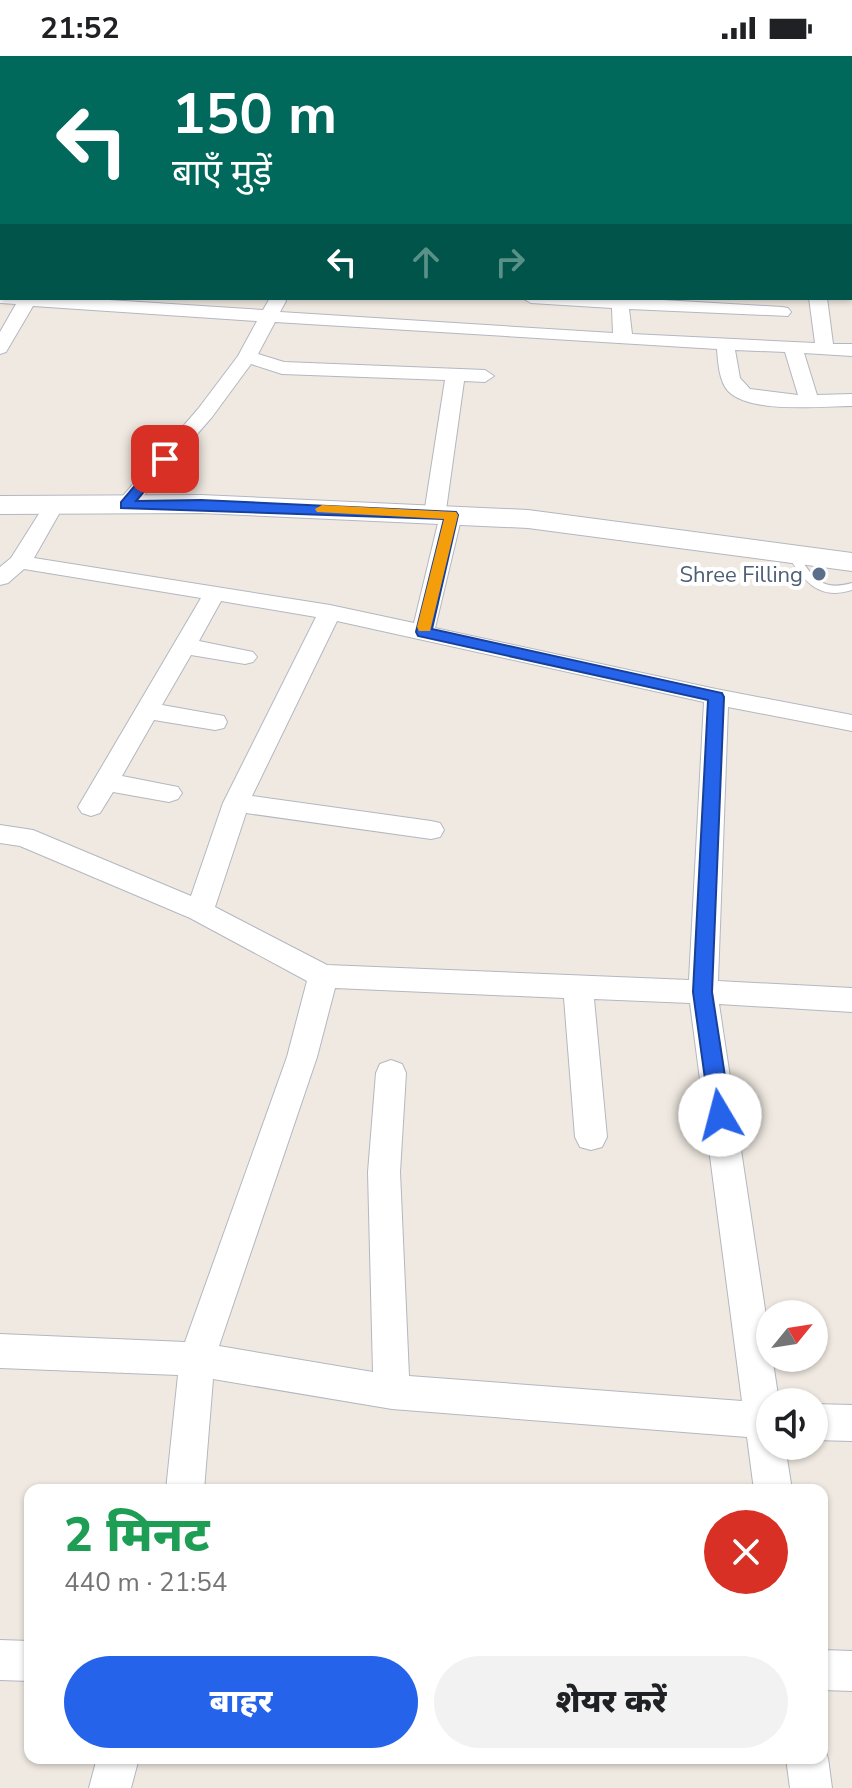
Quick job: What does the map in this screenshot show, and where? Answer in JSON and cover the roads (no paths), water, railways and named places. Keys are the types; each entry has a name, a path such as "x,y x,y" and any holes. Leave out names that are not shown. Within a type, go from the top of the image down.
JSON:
{"street":[{"path":"0,348 27,300"},
{"path":"59,300 274,307 623,339 852,350"},
{"path":"590,300 727,303 782,312"},
{"path":"818,300 825,349"},
{"path":"620,301 623,339"},
{"path":"125,505 205,413 247,357 274,307"},
{"path":"725,344 733,385 741,393 766,399 852,400"},
{"path":"793,347 809,400"},
{"path":"247,357 282,368 485,376"},
{"path":"423,632 443,515 455,375"},
{"path":"0,505 201,504 528,519 852,562"},
{"path":"0,578 20,562 54,505"},
{"path":"20,562 330,612 716,697 852,723"},
{"path":"91,807 215,593"},
{"path":"200,911 236,803 330,612"},
{"path":"183,646 245,657"},
{"path":"716,697 703,992 762,1388"},
{"path":"146,711 215,722"},
{"path":"106,782 169,793"},
{"path":"236,803 431,830"},
{"path":"0,834 24,837 200,911 323,976 852,1000"},
{"path":"186,1484 197,1359 302,1057 323,976"},
{"path":"578,987 591,1137"},
{"path":"391,1073 384,1172 392,1392"},
{"path":"0,1351 197,1359 392,1392 756,1420"},
{"path":"828,1422 852,1423"},
{"path":"770,1460 772,1484"},
{"path":"0,1660 24,1661"},
{"path":"828,1670 852,1671"},
{"path":"110,1788 116,1764"},
{"path":"808,1764 811,1788"}],"lane":[{"path":"792,554 809,581 824,590 842,590 852,586"}],"place":[{"name":"Shree Filling","path":"819,574"}]}
